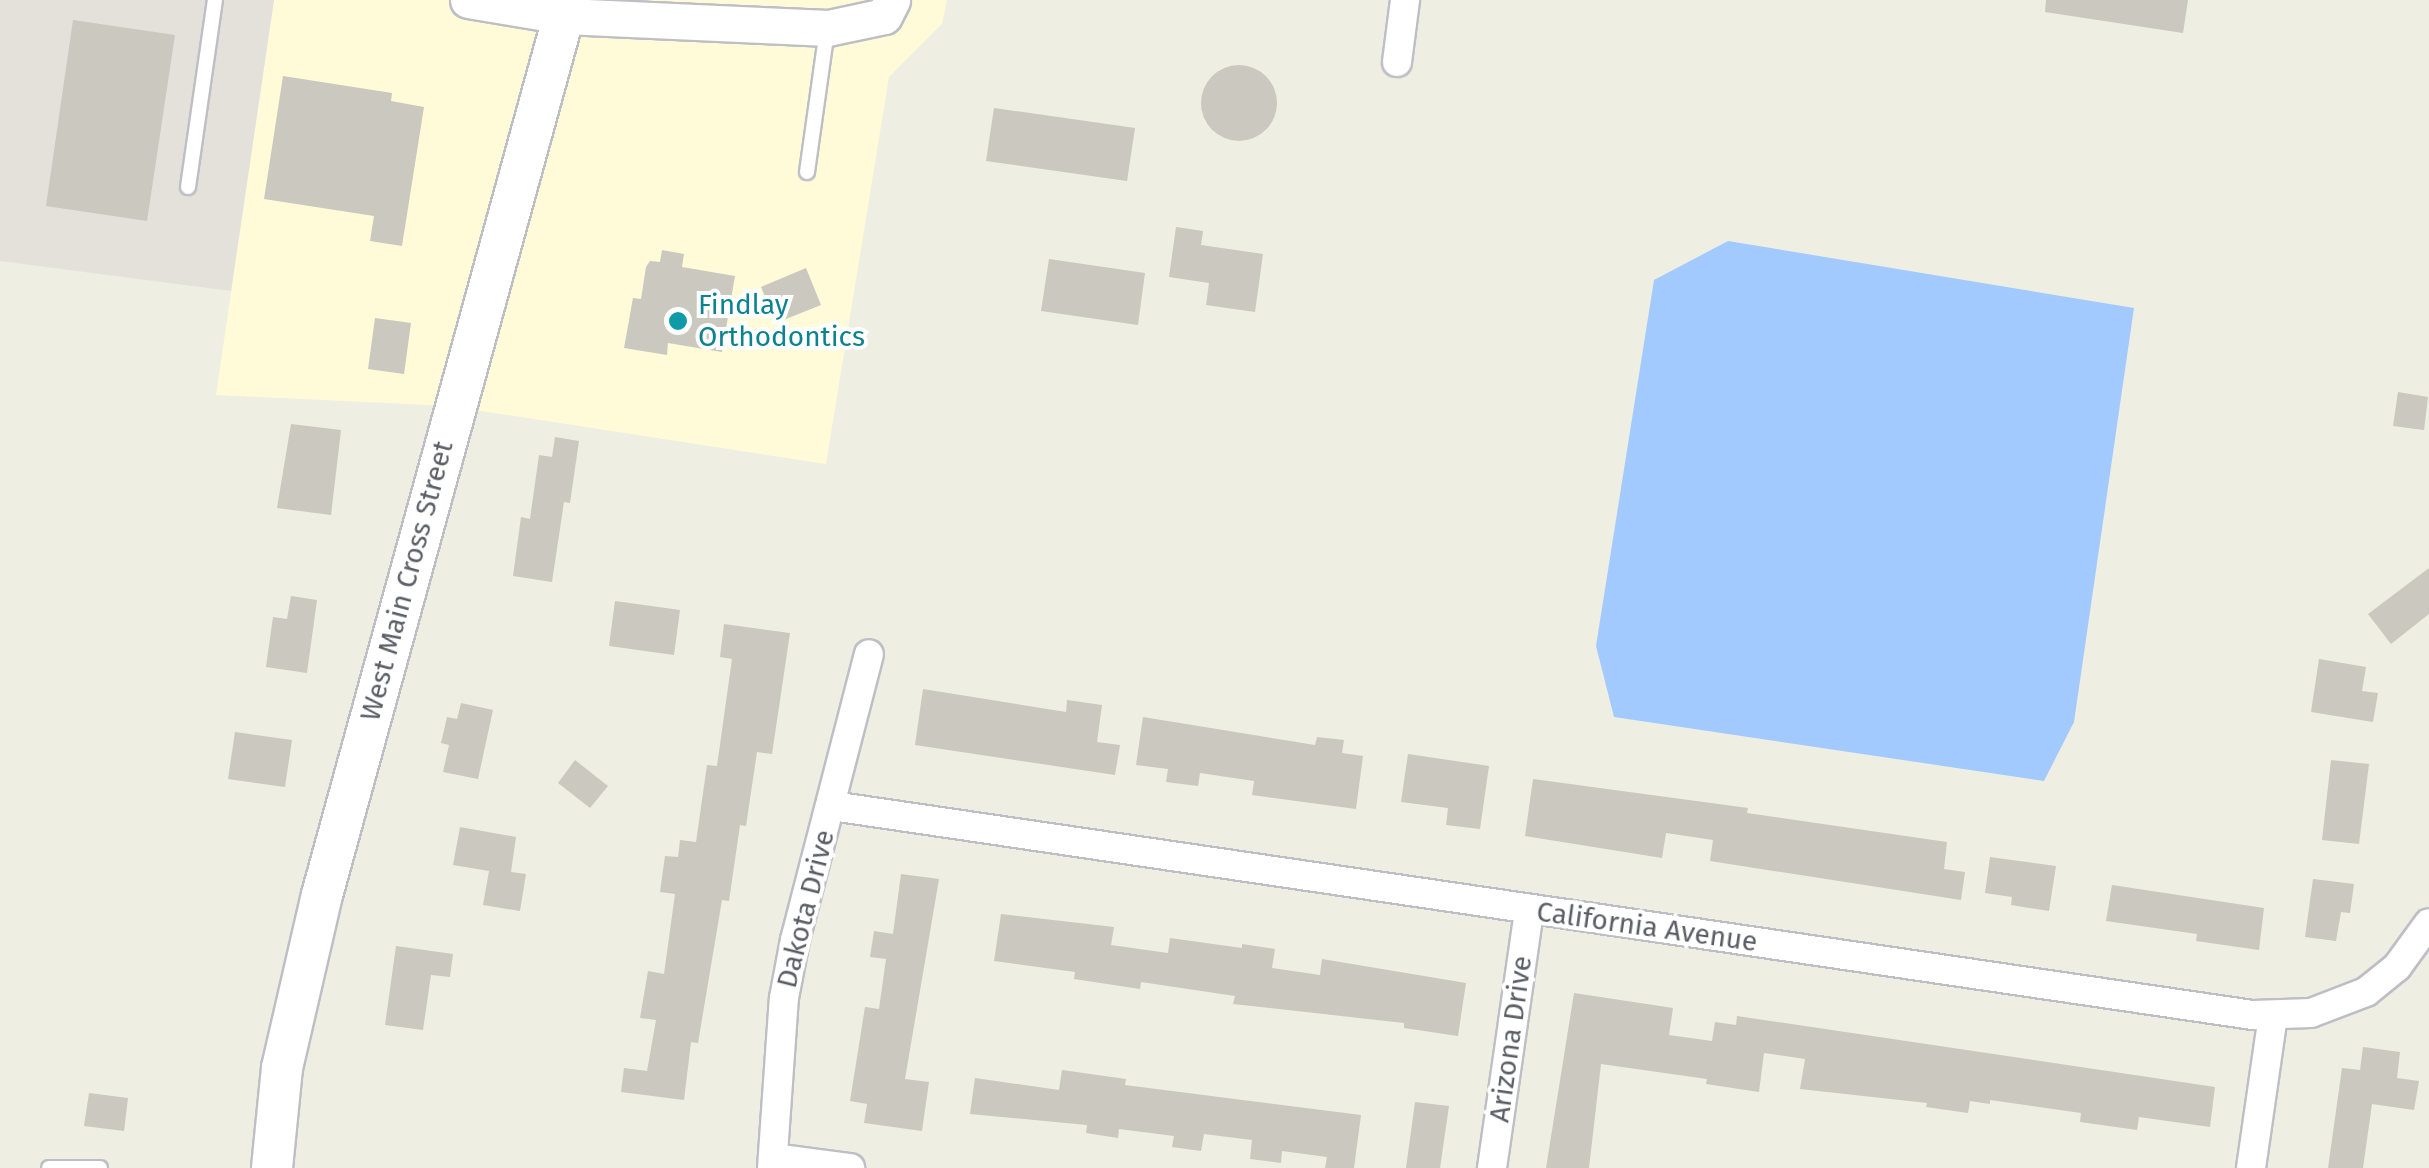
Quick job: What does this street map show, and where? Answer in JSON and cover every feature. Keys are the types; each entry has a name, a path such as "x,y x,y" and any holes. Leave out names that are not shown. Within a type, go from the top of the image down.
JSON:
{"main road":[{"name":"West Main Cross Street","path":"272,1168 282,1068 318,910 566,8"}],"street":[{"path":"468,0 828,28 884,16 892,0"},
{"path":"1397,62 1405,0"},
{"name":"Dakota Drive","path":"773,1163 784,998 795,940 869,654"},
{"name":"California Avenue","path":"832,806 2273,1016 2311,1013 2366,992 2397,967 2429,923"},
{"name":"Arizona Drive","path":"1492,1168 1530,910"},
{"path":"2251,1168 2273,1016"},
{"path":"773,1163 850,1168"}],"lane":[{"path":"188,187 216,0"},
{"path":"806,172 828,28"},
{"path":"49,1168 100,1168"}],"shaded area":[{"path":"0,0 274,0 231,291 0,261"},
{"path":"274,0 947,0 942,24 889,77 826,464 449,406 216,395"}],"water":[{"path":"1728,241 2134,308 2074,722 2044,781 1614,717 1596,646 1654,280"}],"building":[{"path":"2046,0 2188,0 2183,33 2045,12"},
{"path":"73,20 175,35 147,221 46,206"},
{"path":"1239,65 1266,76 1277,103 1266,130 1239,141 1212,130 1201,103 1212,76"},
{"path":"283,76 392,93 391,101 424,107 402,246 370,241 374,216 264,199"},
{"path":"994,108 1135,128 1127,181 986,161"},
{"path":"1176,227 1203,231 1201,245 1263,254 1255,312 1206,305 1209,283 1169,277"},
{"name":"Findlay Orthodontics","path":"662,250 684,254 682,267 735,276 722,352 668,343 667,355 624,348 633,298 641,299 646,267 650,261 660,262"},
{"path":"1049,259 1145,273 1138,325 1041,311"},
{"path":"806,268 821,305 776,323 761,287"},
{"path":"375,318 411,323 404,374 368,369"},
{"path":"2398,392 2428,397 2424,430 2393,426"},
{"path":"291,424 341,430 331,515 277,508"},
{"path":"555,437 579,441 570,503 564,502 552,582 513,576 521,517 530,519 539,455 552,457"},
{"path":"2429,568 2429,614 2391,644 2368,614"},
{"path":"291,596 317,600 307,673 266,667 273,617 287,619"},
{"path":"615,601 680,610 674,655 609,646"},
{"path":"724,624 790,633 772,754 757,752 746,826 740,825 729,901 722,900 698,1043 691,1042 684,1100 621,1092 624,1068 647,1071 656,1020 640,1018 648,971 664,974 675,894 660,892 665,856 678,857 680,840 696,842 707,765 717,766 732,659 720,657"},
{"path":"2319,659 2366,667 2362,691 2378,693 2373,722 2311,712"},
{"path":"923,689 1066,712 1067,700 1102,705 1097,742 1120,745 1115,775 915,745"},
{"path":"461,703 493,710 478,779 443,772 449,745 441,743 447,717 457,719"},
{"path":"1143,717 1315,745 1317,737 1344,740 1342,753 1363,756 1356,809 1252,795 1254,781 1200,773 1198,786 1166,782 1168,769 1136,765"},
{"path":"235,732 292,740 285,787 228,779"},
{"path":"1408,754 1489,766 1480,829 1446,825 1448,808 1401,802"},
{"path":"575,760 608,786 590,808 558,783"},
{"path":"2331,760 2369,764 2359,844 2322,840"},
{"path":"1533,779 1748,808 1747,813 1947,842 1944,869 1965,872 1961,900 1710,861 1713,840 1666,833 1662,858 1525,836"},
{"path":"460,827 516,837 511,872 526,874 520,911 483,905 489,871 453,865"},
{"path":"1990,857 2056,866 2049,911 2011,905 2012,897 1985,893"},
{"path":"901,874 939,879 905,1079 929,1082 922,1131 864,1123 867,1104 850,1101 865,1007 879,1009 886,959 870,957 874,931 893,934"},
{"path":"2313,879 2354,884 2350,913 2341,912 2336,941 2305,937"},
{"path":"2112,885 2264,908 2259,950 2196,941 2197,934 2106,921"},
{"path":"1001,914 1114,927 1111,945 1168,953 1170,938 1242,948 1242,944 1275,949 1272,968 1320,975 1322,959 1466,983 1458,1036 1404,1028 1404,1023 1233,1004 1235,996 1141,982 1140,989 1074,979 1075,972 994,961"},
{"path":"396,946 453,954 450,977 431,975 423,1030 385,1025"},
{"path":"1574,993 1673,1008 1669,1035 1712,1041 1715,1022 1736,1025 1737,1016 2215,1087 2210,1127 2139,1117 2137,1130 2080,1122 2081,1113 1990,1100 1990,1104 1970,1101 1968,1113 1926,1107 1927,1103 1800,1089 1805,1059 1764,1053 1759,1092 1706,1084 1707,1079 1601,1064 1589,1168 1546,1168"},
{"path":"2363,1047 2400,1052 2397,1078 2419,1081 2414,1110 2372,1104 2363,1168 2328,1168 2342,1068 2360,1070"},
{"path":"1062,1070 1126,1079 1125,1085 1361,1115 1354,1168 1325,1168 1327,1157 1282,1151 1281,1163 1250,1159 1252,1140 1204,1134 1201,1151 1172,1147 1174,1136 1119,1129 1118,1138 1086,1133 1087,1125 970,1114 975,1078 1059,1090"},
{"path":"89,1093 128,1098 124,1131 84,1126"},
{"path":"1415,1102 1449,1106 1440,1168 1406,1168"}],"place":[{"name":"Findlay Orthodontics","path":"678,321"}]}
